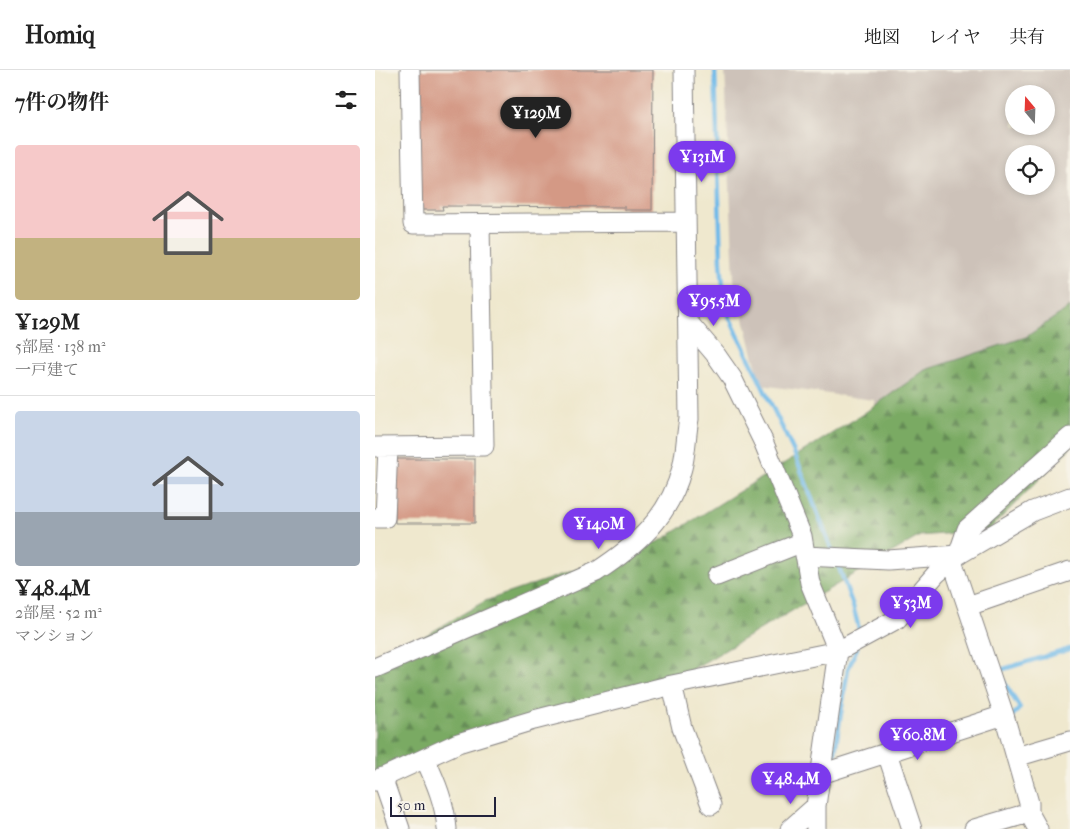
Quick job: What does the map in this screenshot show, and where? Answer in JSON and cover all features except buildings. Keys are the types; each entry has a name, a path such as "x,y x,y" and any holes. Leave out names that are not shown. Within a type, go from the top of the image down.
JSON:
{"street":[{"path":"410,70 413,224 686,222"},
{"path":"375,668 596,572 628,551 654,525 671,499 682,468 689,419 684,70"},
{"path":"375,518 385,518 381,447 484,446 480,224"},
{"path":"688,322 716,354 732,378 763,441 804,549 810,583 838,651 816,806 816,829"},
{"path":"974,829 1033,821 1004,715 968,606 955,558 967,529 1070,437"},
{"path":"400,829 378,779 459,743 534,720 672,685 838,651 897,619 936,574 955,558 1033,510 1070,497"},
{"path":"717,576 804,549 888,560 955,558"},
{"path":"968,606 1070,571"},
{"path":"672,685 682,728 711,805"},
{"path":"821,774 1004,715"},
{"path":"1016,757 1070,741"},
{"path":"887,753 912,829"},
{"path":"425,759 437,784 446,815 447,829"},
{"path":"790,829 816,806"},
{"path":"799,829 816,806"}],"shaded area":[{"path":"725,70 1070,70 1070,337 887,448 874,400 761,385 734,280"}],"green space":[{"path":"1070,307 1070,448 989,530 920,536 691,670 375,777 375,665 485,601 660,541 863,414 925,370 1026,337"}],"waterway":[{"path":"715,70 721,263 725,308 794,452 833,553"},
{"path":"837,562 853,606 860,633"},
{"path":"833,764 848,669 857,648"},
{"path":"1010,718 1020,708 997,671 1070,649"},
{"path":"826,793 831,777"}]}
